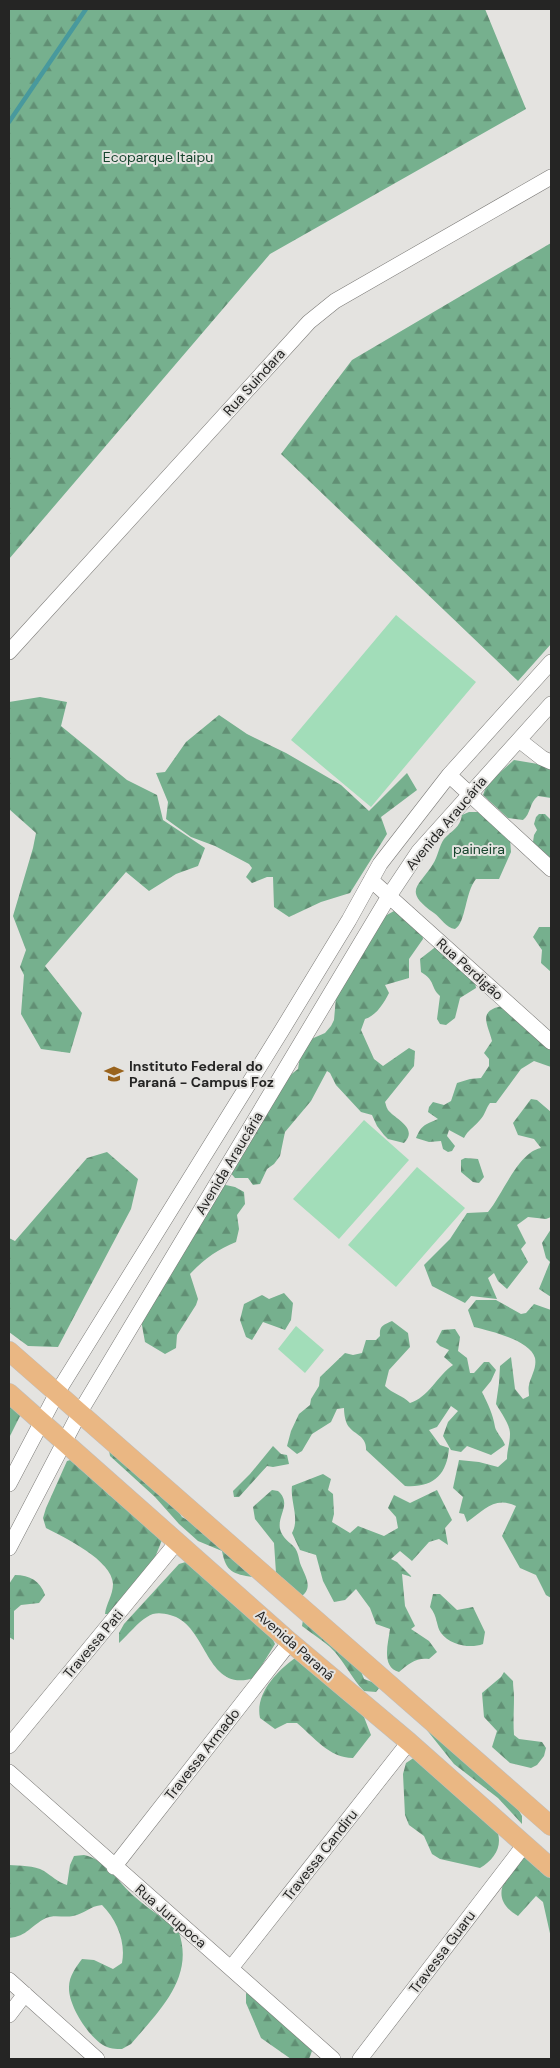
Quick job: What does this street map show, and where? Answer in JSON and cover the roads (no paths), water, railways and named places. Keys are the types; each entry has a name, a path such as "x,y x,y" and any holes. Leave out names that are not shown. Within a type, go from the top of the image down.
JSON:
{"main road":[{"path":"9,1351 551,1826"},
{"name":"Avenida Paraná","path":"9,1393 290,1642 409,1742 551,1868"}],"street":[{"name":"Rua Suindara","path":"9,652 309,322 335,300 551,177"},
{"name":"Avenida Araucária","path":"9,1484 40,1420 272,1047 392,847 449,775 551,662"},
{"name":"Avenida Araucária","path":"9,1548 80,1412 389,896 418,851 551,704"},
{"path":"519,740 542,758 551,762"},
{"path":"449,775 551,869"},
{"name":"Rua Perdigão","path":"371,880 551,1042"},
{"name":"Travessa Pati","path":"9,1746 177,1542"},
{"name":"Travessa Armado","path":"114,1867 290,1642"},
{"name":"Travessa Candiru","path":"231,1968 409,1742"},
{"name":"Rua Jurupoca","path":"9,1772 333,2059"},
{"name":"Travessa Guaru","path":"360,2059 525,1844"},
{"path":"9,1980 97,2059"},
{"path":"9,2015 25,1994"}],"waterway":[{"path":"9,122 86,9"}],"place":[{"name":"Instituto Federal do Paraná - Campus Foz","path":"114,1074"}],"park label":[{"name":"Ecoparque Itaipu","path":"158,157"},
{"name":"paineira","path":"479,849"}]}
